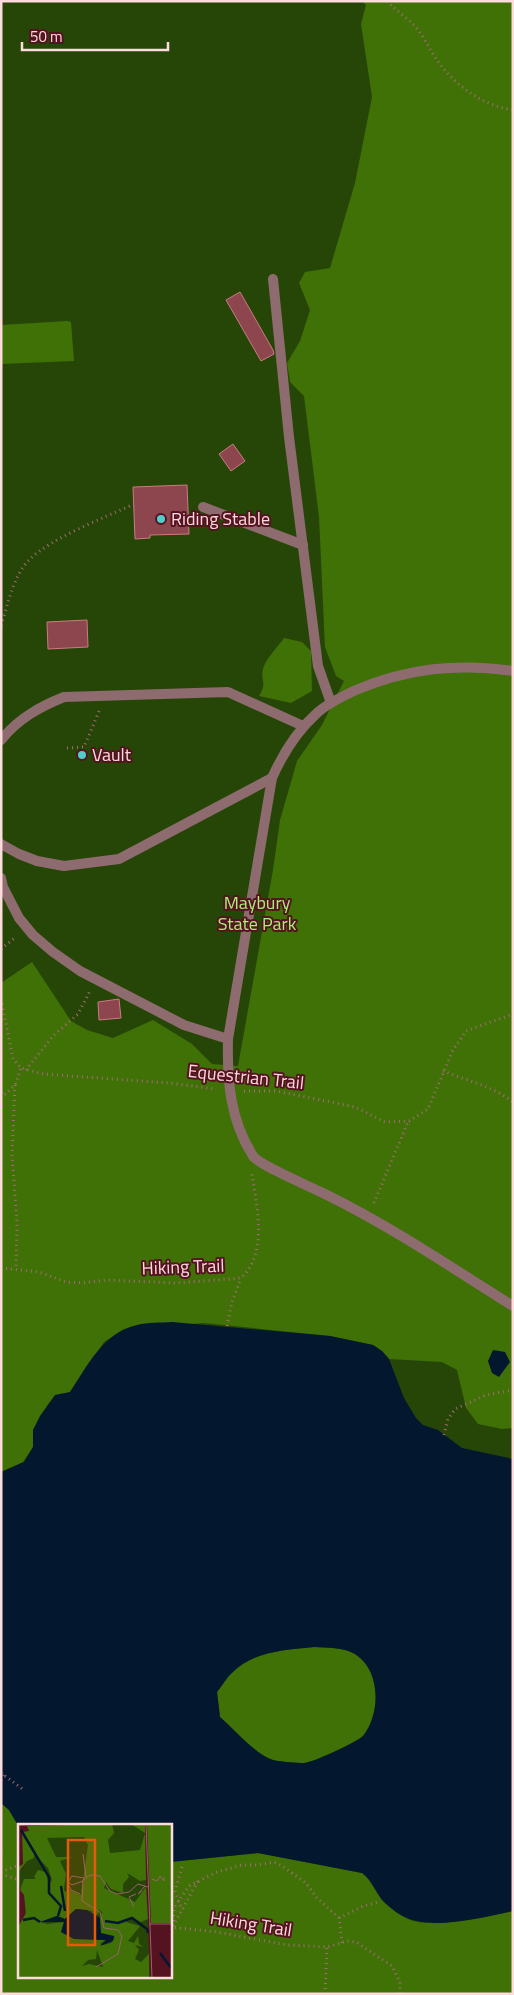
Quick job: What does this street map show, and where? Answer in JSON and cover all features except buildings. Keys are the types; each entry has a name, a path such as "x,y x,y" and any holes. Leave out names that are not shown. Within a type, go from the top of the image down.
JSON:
{"lane":[{"path":"273,279 318,666 331,703"},
{"path":"203,507 303,545"},
{"path":"513,672 471,668 420,670 403,673 372,683 331,703 318,712 304,726 281,758 272,778 228,1039 227,1055 229,1092 234,1115 254,1158 367,1215 513,1306"},
{"path":"1,740 12,727 39,707 64,697 228,692 304,726"},
{"path":"1,844 37,862 64,866 119,859 272,778"},
{"path":"1,878 3,887 19,918 33,935 64,960 184,1025 228,1039"}],"path":[{"path":"387,1 412,23 426,40 443,69 473,96 513,110"},
{"path":"1,625 18,578 28,562 47,546 134,504"},
{"path":"67,748 84,747 98,716 104,696"},
{"path":"19,1075 27,1070 53,1036 78,1014 96,979"},
{"path":"1,999 13,1059 21,1068 15,1085 12,1153 18,1222 16,1269"},
{"path":"367,1215 379,1194 393,1155 409,1122 428,1109 453,1050 466,1032 513,1014"},
{"name":"Equestrian Trail","path":"21,1068 43,1074 169,1083 229,1092 276,1091 355,1106 385,1122 409,1122"},
{"path":"443,1071 480,1085 513,1102"},
{"path":"1,1098 15,1085"},
{"name":"Hiking Trail","path":"1,1268 39,1272 66,1282 82,1283 108,1280 176,1283 241,1278 248,1272 256,1253 259,1220 252,1174 254,1158"},
{"path":"227,1326 232,1302 241,1278"},
{"path":"444,1435 448,1418 455,1409 486,1395 513,1390"},
{"path":"1,1780 3,1774 24,1790"},
{"path":"1,1845 2,1857"},
{"path":"172,1927 174,1908 189,1886 217,1872 242,1865 259,1865 274,1862 306,1883 317,1898 339,1918 342,1943"},
{"path":"1,1873 18,1865"},
{"path":"182,1867 175,1891 182,1910"},
{"path":"1,1873 18,1880"},
{"path":"172,1927 198,1881"},
{"path":"339,1918 363,1906 379,1902"},
{"name":"Hiking Trail","path":"172,1927 217,1932 287,1945 327,1947 346,1941 356,1942 392,1966 400,1982 400,1994"},
{"path":"326,1994 327,1947"}],"green space":[{"name":"Maybury State Park","path":"1,1 513,1 513,1994 1,1994"},
{"path":"362,1 513,1 513,1428 502,1429 478,1424 466,1408 457,1370 442,1362 389,1359 373,1345 330,1336 204,1323 124,1329 104,1342 70,1392 49,1403 33,1430 33,1447 23,1462 1,1472 1,983 32,962 71,1021 87,1030 113,1038 153,1020 192,1044 212,1064 238,1066 273,870 280,820 297,761 322,725 344,681 336,676 325,647 319,517 304,396 290,382 287,363 300,341 310,310 299,283 305,272 330,268 355,183 372,97 361,24 366,5"},
{"path":"71,322 74,361 1,364 1,325"},
{"path":"284,638 302,642 311,651 312,691 291,703 259,696 263,688 263,669 269,657"},
{"path":"314,1647 345,1650 355,1654 364,1661 370,1670 376,1693 373,1716 363,1736 325,1756 304,1763 273,1760 252,1747 220,1717 217,1692 231,1673 249,1660 270,1653"},
{"path":"1,1803 9,1810 18,1825 18,1978 171,1978 171,1862 258,1853 362,1873 385,1903 408,1919 419,1922 445,1923 513,1911 513,1994 1,1994"}],"water":[{"path":"172,1322 330,1336 373,1345 389,1359 404,1398 416,1418 423,1425 438,1430 462,1448 513,1459 513,1911 445,1923 418,1921 407,1918 393,1910 379,1896 362,1873 258,1853 171,1862 171,1824 18,1825 9,1810 1,1803 1,1472 24,1462 33,1447 33,1430 40,1416 55,1395 70,1392 90,1361 106,1343 125,1329 150,1323","holes":["314,1647 340,1649 355,1654 364,1661 374,1681 376,1693 373,1716 369,1727 359,1739 316,1760 304,1763 284,1762 273,1760 260,1753 220,1717 217,1692 230,1675 250,1660 281,1651"]},
{"path":"493,1350 505,1352 510,1362 499,1377 492,1373 488,1361"}],"place":[{"name":"Riding Stable","path":"161,519"},
{"name":"Vault","path":"82,755"}]}
